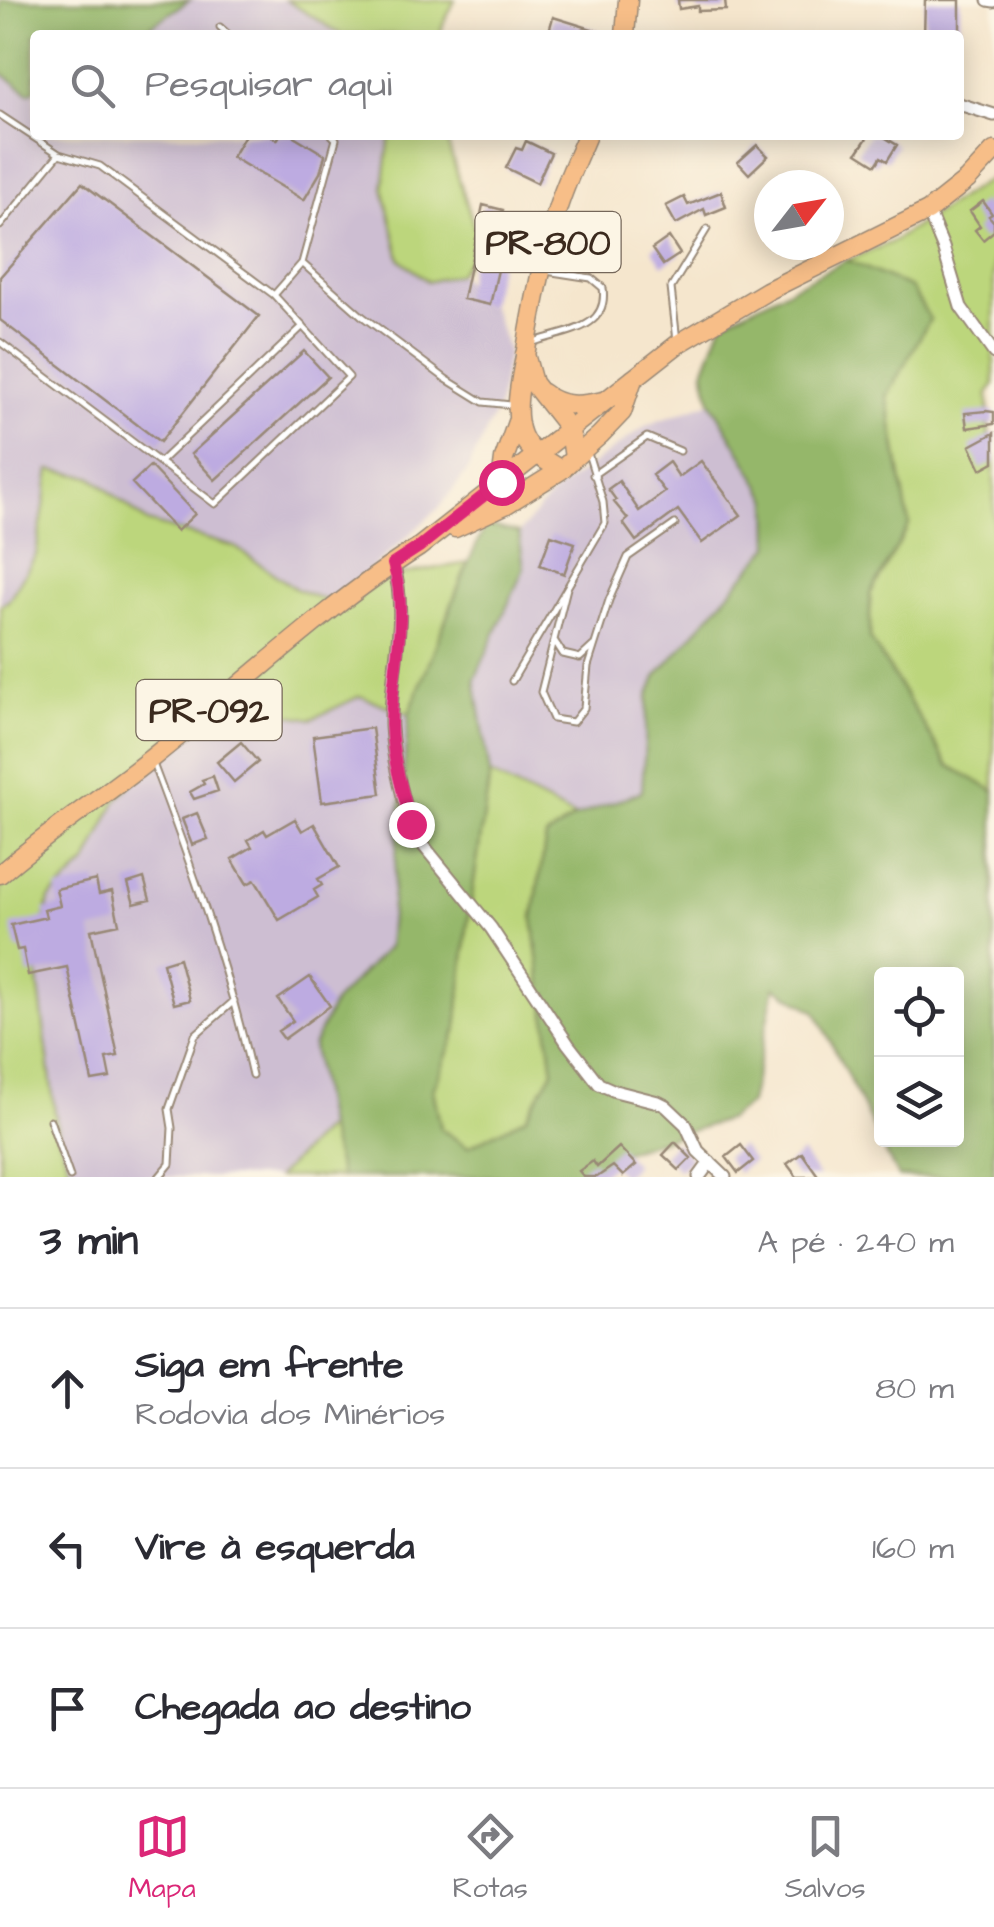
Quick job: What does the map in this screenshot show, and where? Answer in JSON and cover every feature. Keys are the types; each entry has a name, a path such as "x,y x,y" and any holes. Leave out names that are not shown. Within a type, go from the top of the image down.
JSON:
{"main road":[{"path":"626,30 628,0"},
{"name":"PR-800","path":"519,411 519,388 542,270 559,205 585,140"},
{"name":"PR-092","path":"0,874 678,344 767,291 928,211 994,152"},
{"name":"PR-800","path":"526,350 532,383 568,429"},
{"path":"419,547 504,505 574,458 622,412 634,379"},
{"path":"532,383 561,403 586,405 608,400"},
{"path":"519,411 522,436 535,454 574,458"},
{"path":"501,482 519,411"},
{"path":"568,429 574,458"}],"street":[{"path":"964,106 994,115"},
{"path":"928,211 960,307 994,353"},
{"path":"393,564 400,594 391,727 411,824 492,928 599,1084 666,1106 686,1125 698,1152 725,1177"},
{"path":"699,1177 710,1162"}],"lane":[{"path":"220,27 223,30"},
{"path":"0,115 30,135"},
{"path":"0,342 214,504 349,376 274,294 100,166 59,154 38,140"},
{"path":"274,294 302,263 336,140"},
{"path":"0,226 59,154"},
{"path":"678,344 671,288 707,229"},
{"path":"302,263 362,316 446,378 484,402 519,411"},
{"path":"526,350 581,327 595,317 604,302 603,288 591,278 542,270"},
{"path":"159,462 303,326"},
{"path":"593,476 647,437 680,451"},
{"path":"512,681 605,524 604,502 593,476 574,458"},
{"path":"566,588 541,692 553,719 573,722 584,708 588,666 609,600 628,557 674,524"},
{"path":"554,640 563,654 580,658 595,643"},
{"path":"152,758 234,1001 252,1076"},
{"path":"160,1177 170,1164 169,1109 195,1034 234,1001"},
{"path":"50,1120 70,1177"}],"shaded area":[{"path":"190,0 286,0 334,30 145,30"},
{"path":"0,72 30,92 30,140 389,140 383,188 428,282 458,274 493,309 508,351 498,408 466,473 440,507 333,604 296,589 235,547 147,522 92,477 50,470 36,555 8,602 0,605"},
{"path":"711,402 769,500 770,546 656,677 648,697 642,791 575,817 490,774 475,679 524,568 519,533 554,492 647,425"},
{"path":"360,696 409,714 388,947 334,1002 313,1046 327,1127 277,1177 73,1177 58,1136 36,965 49,899 87,863 115,803 138,776 208,721 239,706 312,719"}],"green space":[{"path":"0,0 190,0 145,30 30,30 29,93 0,72"},
{"path":"286,0 455,0 442,30 334,30"},
{"path":"389,140 447,140 480,245 458,274 428,282 400,259 383,188"},
{"path":"994,176 994,385 988,393 989,450 994,457 994,791 949,766 870,638 870,594 909,525 887,395 930,319 847,260 890,243"},
{"path":"847,260 911,288 930,319 887,396 909,525 870,594 870,638 948,765 994,791 994,1177 898,1177 883,1147 964,1147 964,967 874,967 874,1129 816,1012 775,987 750,1103 729,1119 626,1151 584,1177 341,1177 327,1127 313,1046 334,1002 388,947 409,714 486,525 519,533 524,568 475,679 490,774 467,928 457,1029 433,1090 441,1129 468,1147 526,1117 553,1071 533,918 546,837 575,817 642,791 648,697 656,677 770,546 769,500 711,402 704,371 722,323"},
{"path":"50,470 92,477 147,522 235,547 296,589 332,603 396,575 468,563 409,714 360,696 312,719 239,706 208,722 138,776 115,803 87,863 49,899 36,965 58,1136 73,1177 0,1177 0,605 8,601 36,555"},
{"path":"490,774 575,817 546,837 533,918 553,1071 526,1118 468,1147 441,1129 433,1090 457,1029 467,928"},
{"path":"327,1127 341,1177 277,1177"}],"building":[{"path":"678,0 725,0 726,10 698,11 698,6 679,9"},
{"path":"925,0 960,0 960,30 924,30"},
{"path":"553,17 595,30 549,30"},
{"path":"242,140 300,140 325,155 320,173 304,200 232,157"},
{"path":"866,140 889,140 897,145 887,161 881,157 876,165 857,153"},
{"path":"526,141 551,153 537,183 506,168 516,148 522,150"},
{"path":"757,145 768,156 749,174 738,162"},
{"path":"82,183 259,316 160,442 0,320 0,277"},
{"path":"721,192 726,207 706,215 704,209 676,224 666,206 684,197 688,205"},
{"path":"983,201 992,214 989,216 994,231 983,240 975,230 980,226 970,211"},
{"path":"483,205 503,210 497,234 506,235 490,305 463,299"},
{"path":"669,237 680,254 663,265 652,249"},
{"path":"304,351 328,377 215,480 191,454"},
{"path":"994,412 994,424 967,428 965,413"},
{"path":"994,433 994,462 981,469 970,446"},
{"path":"701,461 741,515 702,543 678,510 636,541 623,523 628,519 608,489 619,481 639,511 665,492 652,475 669,462 679,477"},
{"path":"150,466 195,514 177,531 132,483"},
{"path":"551,535 575,543 564,574 540,565"},
{"path":"372,728 381,794 322,802 313,736"},
{"path":"241,742 258,762 234,782 217,762"},
{"path":"213,776 218,791 194,799 190,792"},
{"path":"197,813 208,839 192,845 182,819"},
{"path":"295,819 302,831 314,824 339,867 318,879 322,885 314,890 318,897 279,920 255,880 247,884 232,859 252,847 248,840 264,830 267,835"},
{"path":"144,878 150,900 134,904 128,883"},
{"path":"96,880 99,894 112,891 119,924 91,930 118,1056 106,1058 110,1078 92,1081 67,967 28,975 23,949 17,950 11,925 46,917 44,910 60,906 56,889"},
{"path":"179,958 190,1000 174,1004 163,963"},
{"path":"310,977 330,1006 284,1039 278,1031 293,1021 278,999"},
{"path":"675,1142 691,1158 679,1170 663,1155"},
{"path":"741,1145 753,1161 738,1173 726,1157"},
{"path":"619,1147 636,1165 623,1176 613,1166 597,1177 584,1177 579,1171 593,1161 597,1167"},
{"path":"802,1153 819,1177 797,1177 787,1164"}],"route":[{"path":"411,824 391,727 400,626 400,594 393,564 501,482"}]}
